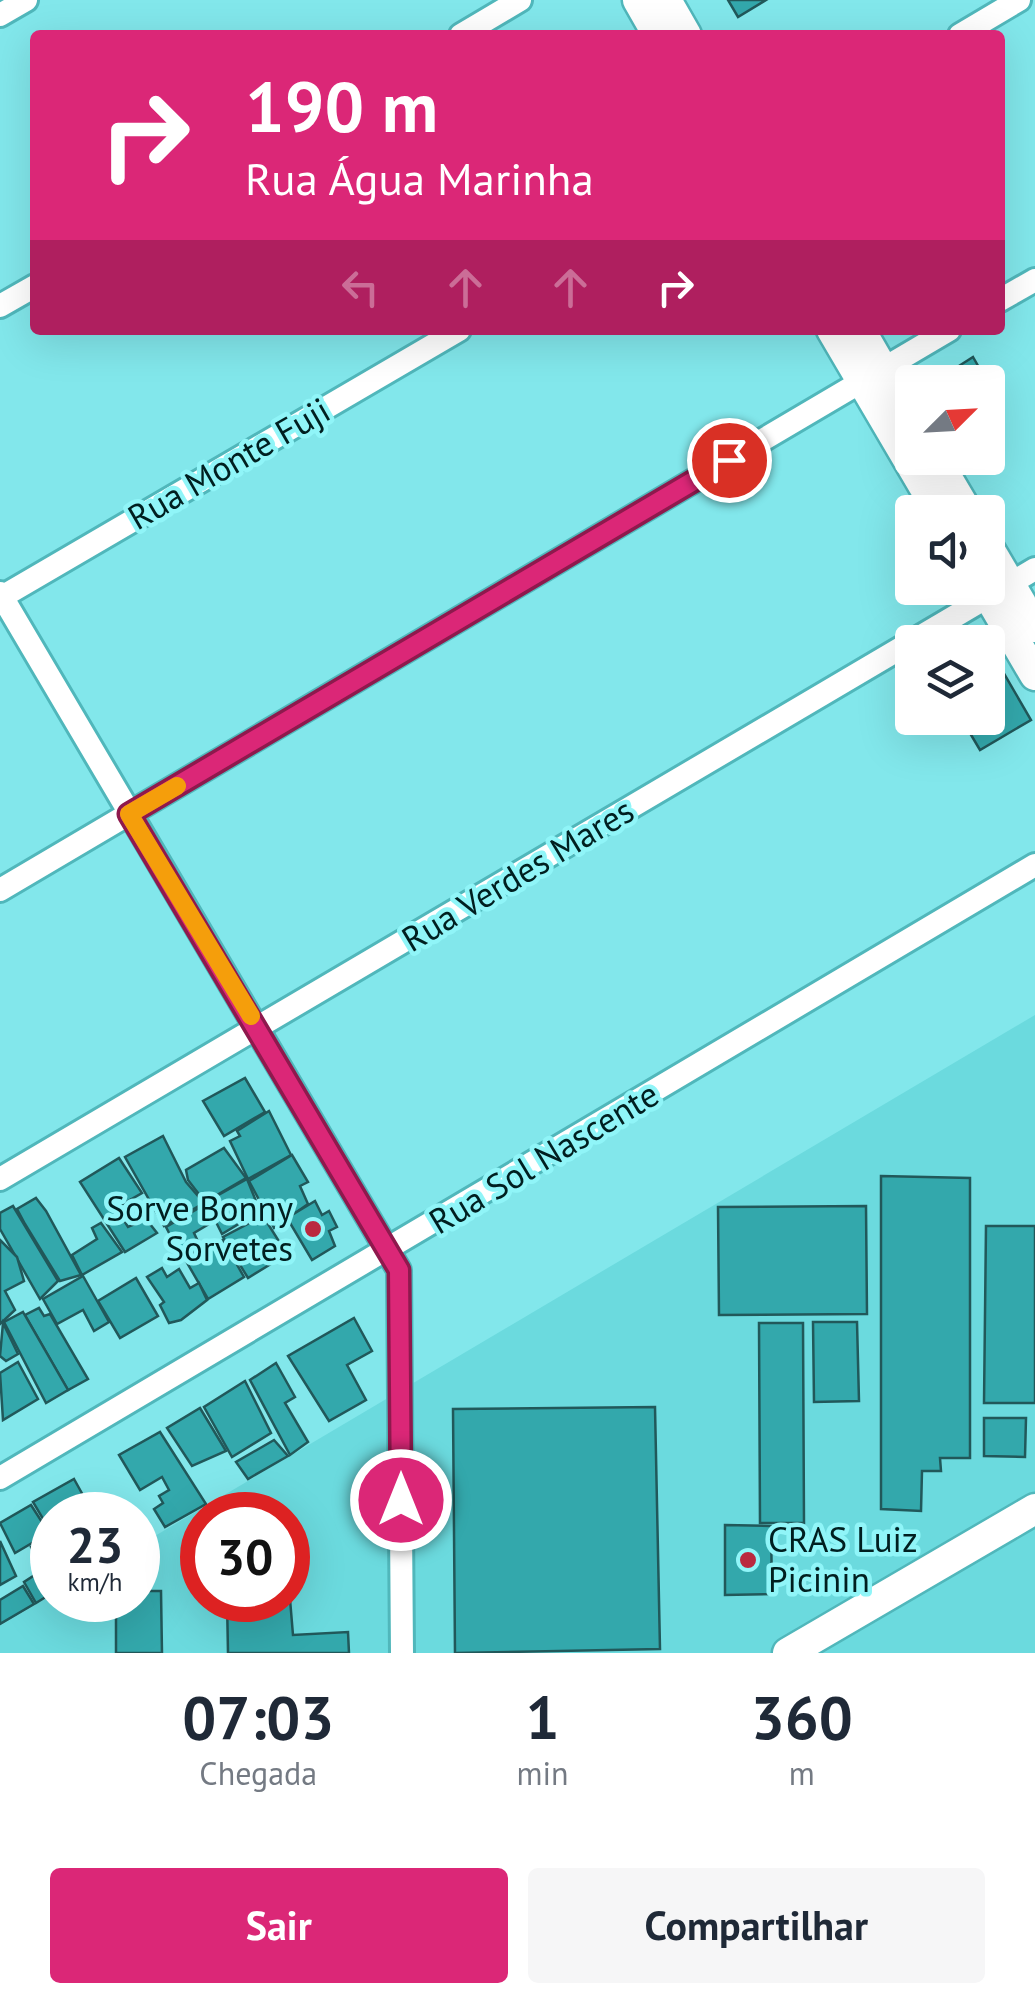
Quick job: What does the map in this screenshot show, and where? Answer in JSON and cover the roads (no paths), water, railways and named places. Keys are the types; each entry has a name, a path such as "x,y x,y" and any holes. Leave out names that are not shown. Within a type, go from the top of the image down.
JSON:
{"street":[{"path":"0,15 26,0"},
{"path":"469,30 520,0"},
{"path":"638,0 655,30"},
{"path":"666,0 683,30"},
{"path":"968,30 1019,0"},
{"path":"1005,297 1035,280"},
{"path":"0,306 30,289"},
{"name":"Rua Monte Fuji","path":"1,596 449,335"},
{"path":"836,335 895,401"},
{"path":"861,335 872,375 932,495"},
{"path":"0,890 940,335"},
{"path":"1005,585 1035,628"},
{"path":"1005,587 1035,675"},
{"path":"1,596 399,1270 402,1653"},
{"name":"Rua Verdes Mares","path":"0,1179 969,605"},
{"name":"Rua Sol Nascente","path":"0,1478 388,1252 1035,865"},
{"path":"788,1653 1035,1509"}],"place":[{"name":"Sorve Bonny Sorvetes","path":"313,1229"},
{"name":"CRAS Luiz Picinin","path":"748,1560"}]}
